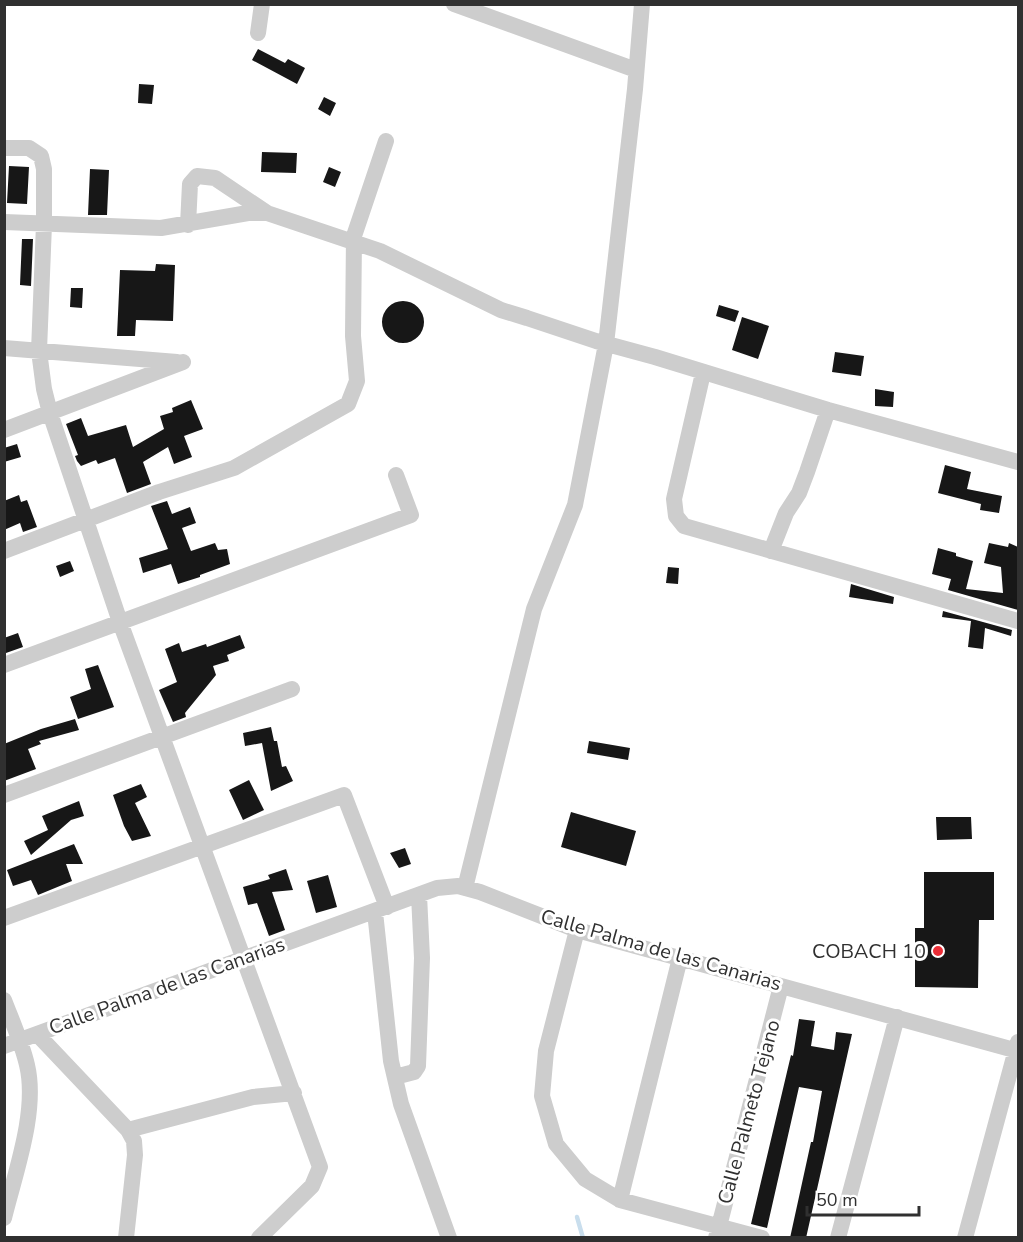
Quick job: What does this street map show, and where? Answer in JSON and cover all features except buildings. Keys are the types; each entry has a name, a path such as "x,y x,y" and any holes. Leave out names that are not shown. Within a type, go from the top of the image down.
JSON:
{"street":[{"path":"258,33 262,4"},
{"path":"454,4 636,70"},
{"path":"465,888 534,609 575,505 606,344 642,4"},
{"path":"4,551 159,492 234,468 348,404 357,381 352,336 354,236 386,141"},
{"path":"4,148 29,148 41,156 44,169 39,351 50,413 120,622 164,736 320,1167 312,1185 260,1238"},
{"path":"188,225 190,184 197,176 215,178 267,213 380,252 501,310 606,344 828,410 1018,462"},
{"path":"4,222 161,228 248,213 267,213"},
{"path":"4,348 183,362 4,430"},
{"path":"704,373 674,499 676,516 684,526 1018,621"},
{"path":"771,551 786,513 803,483 828,410"},
{"path":"4,665 411,515 396,475"},
{"path":"4,795 292,689"},
{"path":"4,918 344,795 381,909 391,1061 401,1104 449,1238"},
{"name":"Calle Palma de las Canarias","path":"12,1043 437,888 458,886 480,892 577,930 1018,1048"},
{"path":"395,1077 414,1072 418,1066 422,958 419,895"},
{"path":"577,930 546,1051 542,1096 556,1144 585,1179 620,1200 718,1232 762,1238"},
{"path":"620,1200 680,958"},
{"name":"Calle Palmeto Tejano","path":"718,1232 781,986"},
{"path":"4,1000 12,1043 28,1067 30,1101 12,1162 4,1218"},
{"path":"838,1238 897,1017"},
{"path":"37,1034 128,1130 134,1141 135,1155 126,1238"},
{"path":"966,1238 1018,1048"},
{"path":"128,1130 253,1097 294,1093"}],"waterway":[{"path":"577,1217 583,1238"}],"place":[{"name":"COBACH 10","path":"938,951"}]}
